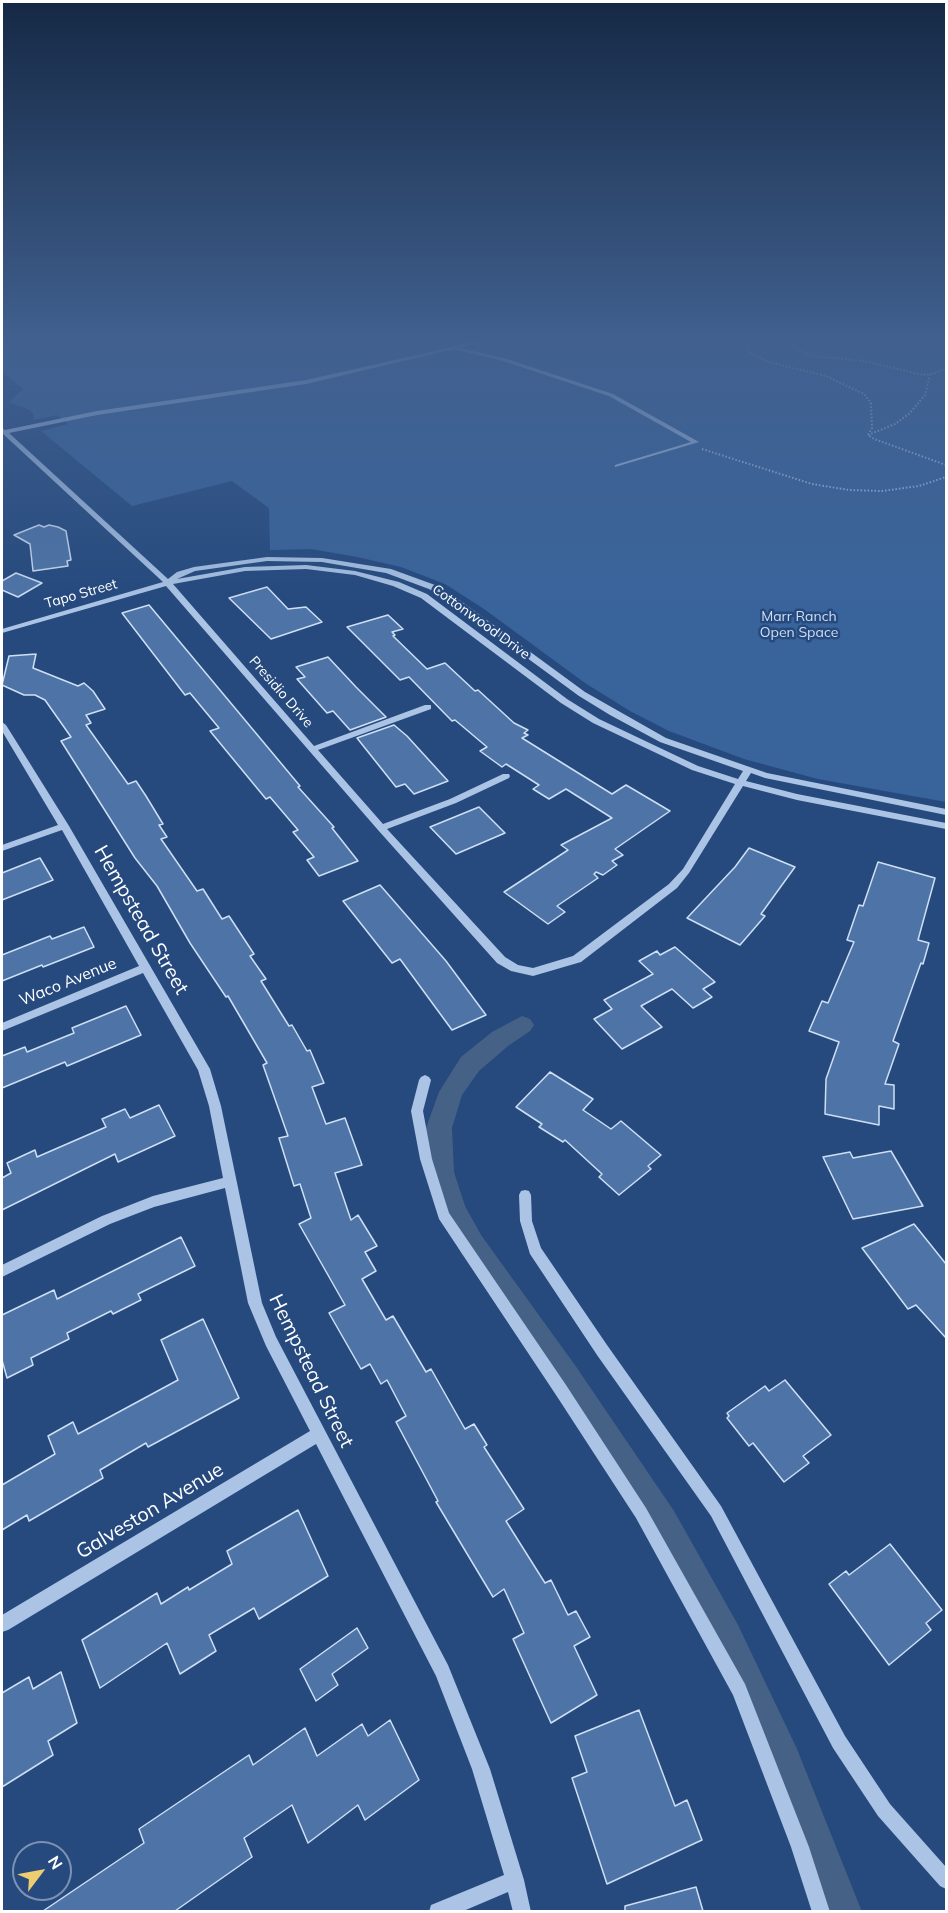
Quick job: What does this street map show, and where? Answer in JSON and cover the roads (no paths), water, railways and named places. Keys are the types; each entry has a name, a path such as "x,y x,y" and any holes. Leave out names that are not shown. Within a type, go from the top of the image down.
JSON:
{"street":[{"path":"3,431 28,426"},
{"path":"617,466 696,442 668,426"},
{"name":"Presidio Drive","path":"3,431 168,582 381,828 501,960 515,968 533,972 577,959 673,886 686,871 742,783"},
{"name":"Cottonwood Drive","path":"168,582 180,574 214,565 296,558 367,565 410,578 451,598 582,694 613,714 663,740 748,770 822,788 946,812"},
{"name":"Cottonwood Drive","path":"168,582 245,569 283,567 356,573 396,584 424,597 564,701 596,721 696,768 742,783 797,796 946,826"},
{"name":"Tapo Street","path":"2,631 168,582"},
{"path":"313,749 428,707"},
{"name":"Hempstead Street","path":"2,725 64,826 204,1069 215,1106 255,1303 271,1341 442,1671 480,1768 515,1880 522,1911"},
{"path":"742,783 748,770"},
{"path":"381,828 453,801 506,776"},
{"path":"2,848 64,826"},
{"name":"Waco Avenue","path":"2,1027 146,967"},
{"path":"426,1080 417,1111 426,1159 442,1215 641,1513 739,1690 800,1847 820,1911"},
{"path":"2,1271 153,1202 229,1182"},
{"path":"525,1195 526,1221 535,1250 602,1350 717,1511 839,1742 877,1800 946,1880"},
{"name":"Galveston Avenue","path":"2,1624 319,1434"},
{"path":"438,1911 515,1880"}],"waterway":[{"path":"522,1025 500,1039 470,1064 451,1092 439,1128 441,1172 452,1209 471,1244 566,1378 662,1523 726,1637 784,1762 842,1912"}],"park label":[{"name":"Marr Ranch Open Space","path":"799,626"}]}
